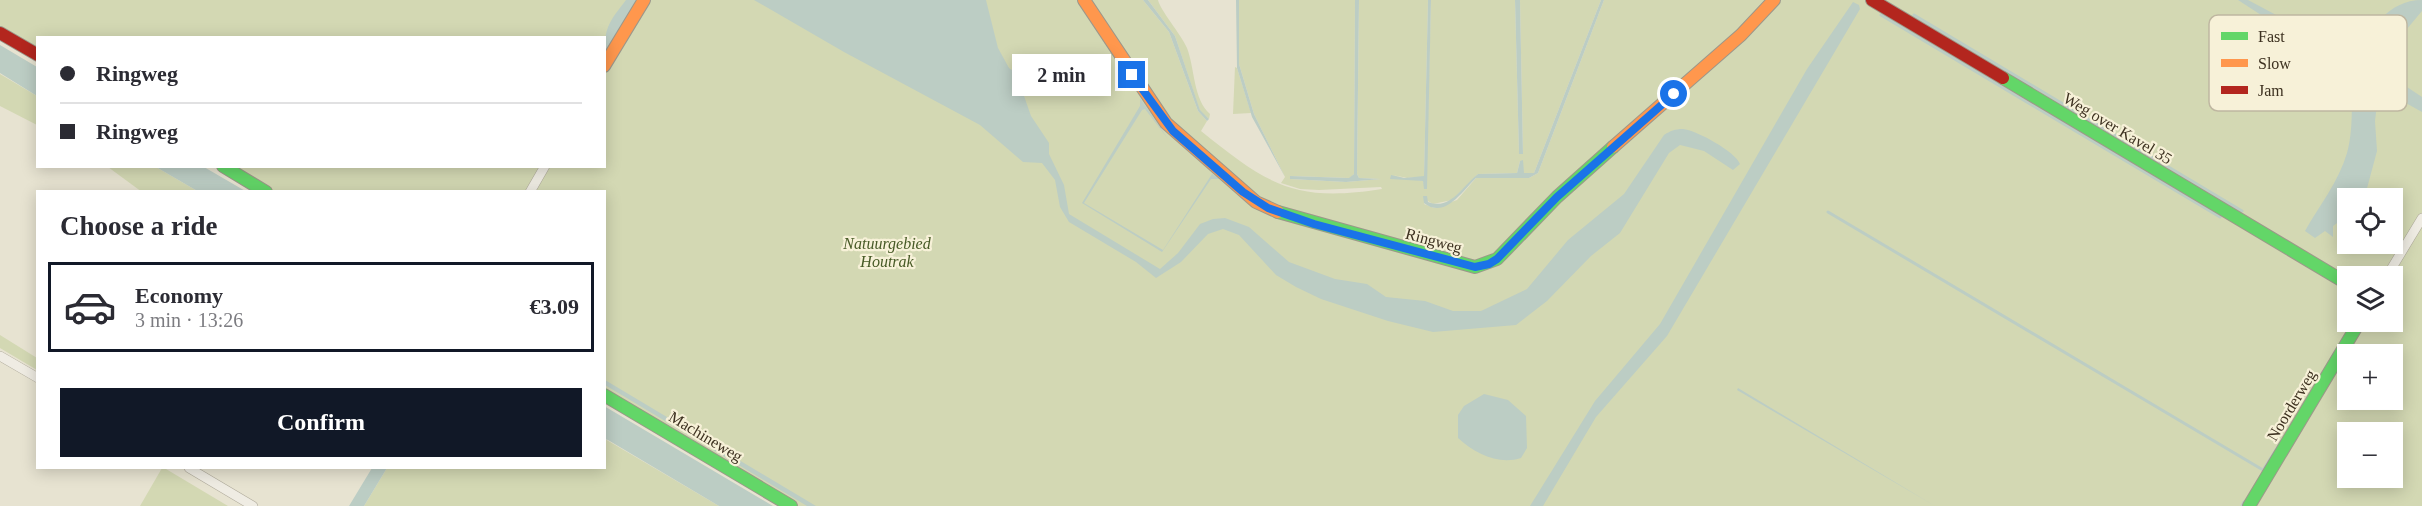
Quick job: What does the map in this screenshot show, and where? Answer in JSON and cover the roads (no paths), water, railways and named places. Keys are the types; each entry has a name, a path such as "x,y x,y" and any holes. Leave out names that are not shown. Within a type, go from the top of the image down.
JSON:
{"street":[{"path":"606,63 644,0"},
{"name":"Ringweg","path":"1084,0 1166,123 1256,202 1273,211 1298,219 1475,267 1489,264 1497,259 1557,197 1741,35 1774,0"},
{"name":"Weg over Kavel 35","path":"1872,0 2337,277"},
{"path":"0,33 36,54"},
{"path":"226,168 263,190"},
{"path":"531,190 544,168"},
{"path":"2393,266 2422,218"},
{"name":"Noorderweg","path":"2249,506 2353,332"},
{"path":"0,356 36,377"},
{"name":"Machineweg","path":"606,396 791,506"},
{"path":"191,469 253,506"}],"waterway":[{"path":"1881,15 2220,217"},
{"path":"1914,15 2242,211"},
{"path":"1828,212 2263,470 2281,442"},
{"path":"2242,506 2244,502"}],"park label":[{"name":"Natuurgebied Houtrak","path":"887,252"}]}
